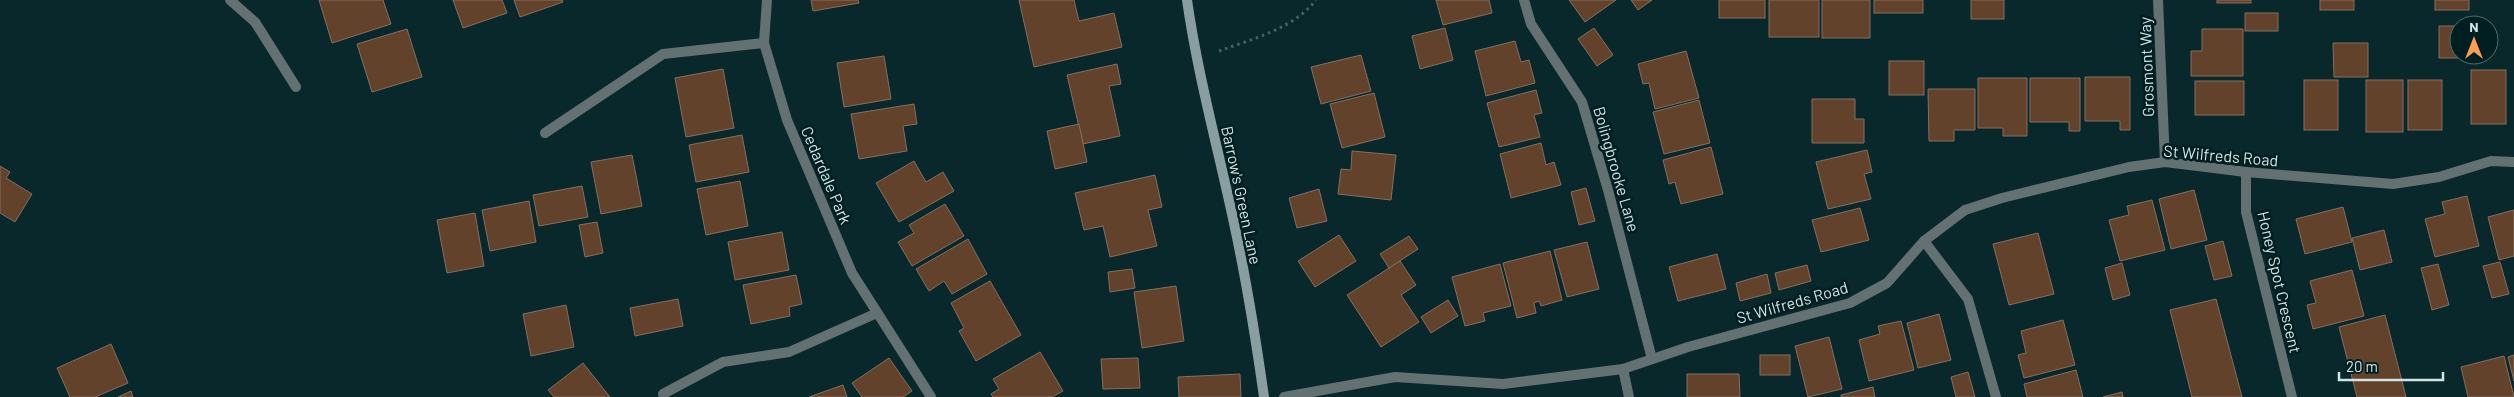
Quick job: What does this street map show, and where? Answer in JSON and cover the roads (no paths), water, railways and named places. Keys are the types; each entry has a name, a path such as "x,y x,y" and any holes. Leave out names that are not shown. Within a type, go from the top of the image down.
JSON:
{"street":[{"path":"230,0 254,22 296,86"},
{"name":"Cedardale Park","path":"767,0 764,43 787,120 852,273 931,397"},
{"name":"Barrow's Green Lane","path":"1187,0 1197,59 1235,229 1256,339 1264,397"},
{"name":"Bolingbrooke Lane","path":"1524,0 1531,24 1582,102 1608,190 1652,359"},
{"name":"Grosmont Way","path":"2158,0 2165,162"},
{"path":"545,133 663,54 764,43"},
{"name":"St Wilfreds Road","path":"1284,397 1396,377 1503,384 1622,369 1850,303 1886,282 1924,242 1965,210 2002,198 2129,168 2165,162 2246,172 2393,184 2439,177 2491,160 2514,162"},
{"name":"Honey Spot Crescent","path":"2246,172 2246,212 2292,397"},
{"path":"1924,242 1968,299 1996,397"},
{"path":"663,394 722,362 789,352 877,313"},
{"path":"1622,369 1629,397"}]}
